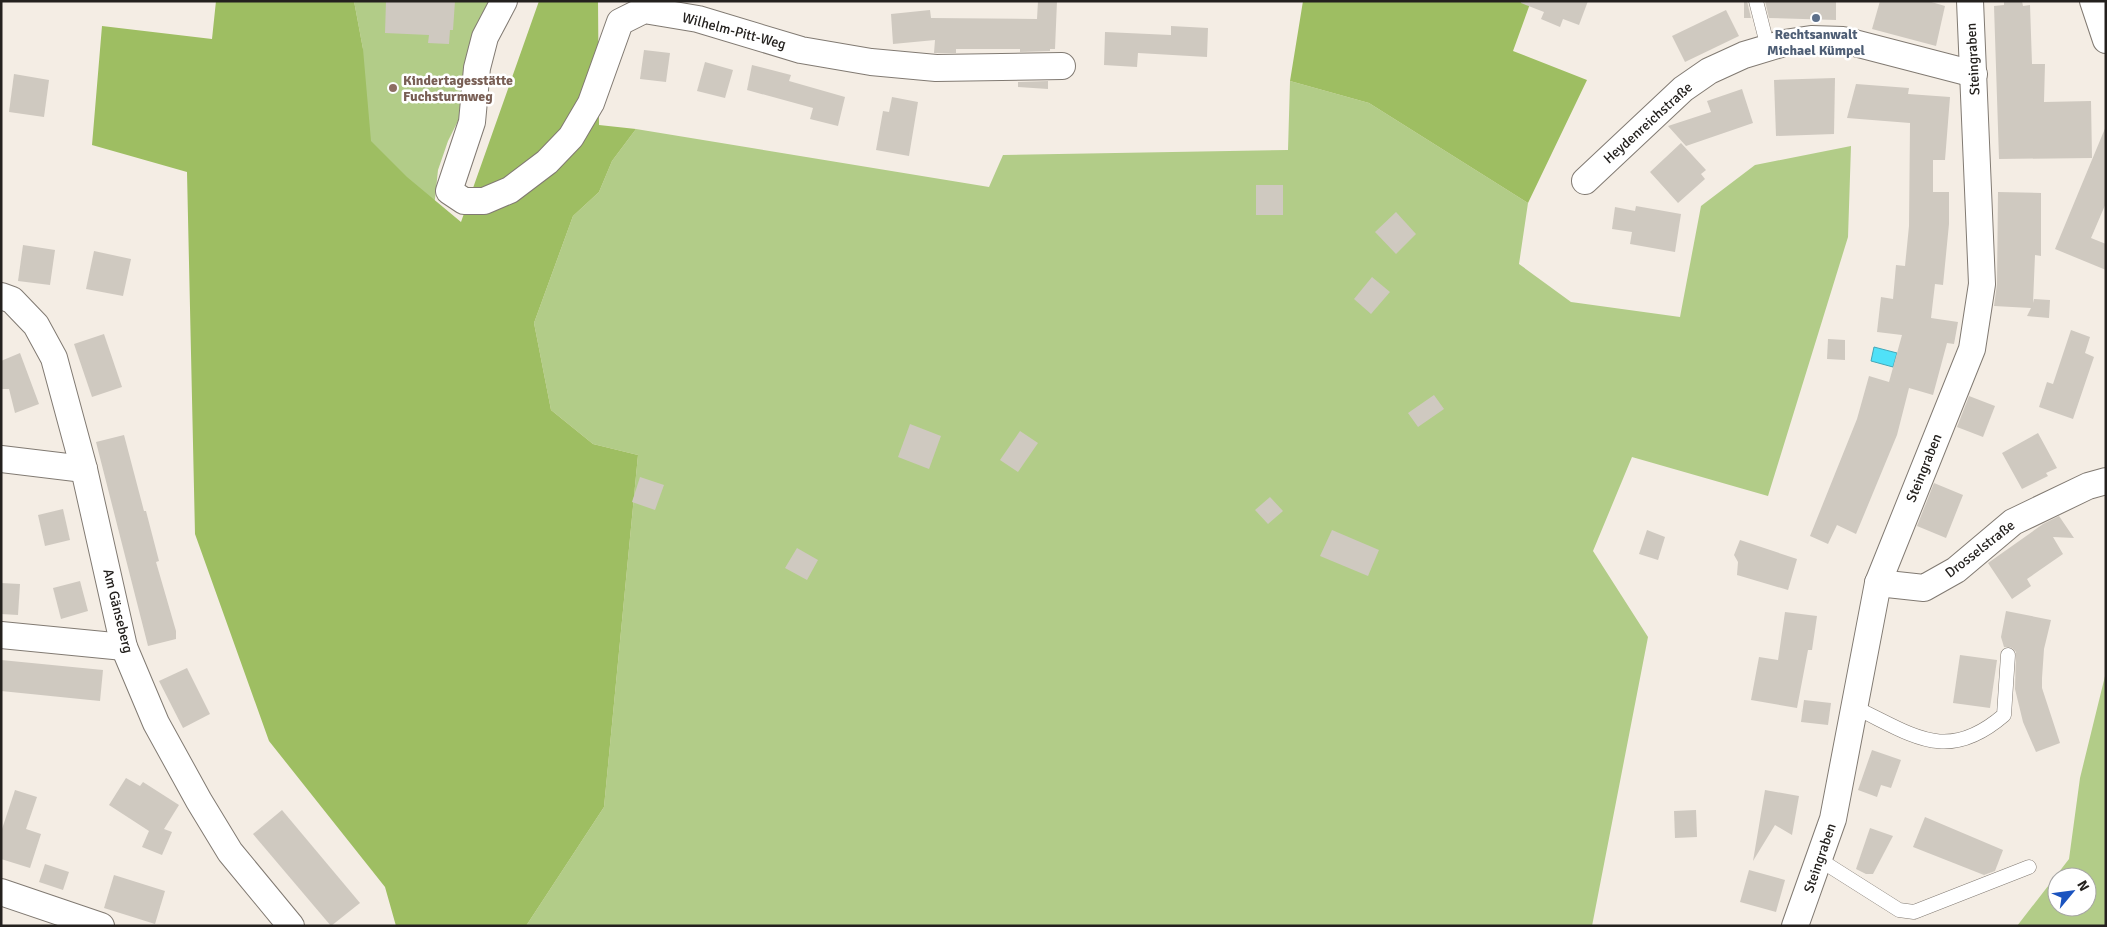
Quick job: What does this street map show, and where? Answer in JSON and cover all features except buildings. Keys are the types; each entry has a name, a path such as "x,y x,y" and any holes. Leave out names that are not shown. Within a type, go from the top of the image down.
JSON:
{"street":[{"name":"Wilhelm-Pitt-Weg","path":"504,1 485,37 477,68 472,122 449,191 464,201 484,201 510,190 547,162 571,137 591,103 620,22 644,10 698,19 801,50 871,62 936,68 1062,66"},
{"name":"Steingraben","path":"1795,926 1834,819 1878,583 1972,349 1982,284 1970,1"},
{"path":"2093,1 2106,40"},
{"name":"Heydenreichstraße","path":"1585,181 1683,88 1709,71 1744,55 1784,43 1811,39 1844,40 1974,74"},
{"name":"Am Gänseberg","path":"7,298 36,325 54,358 84,469 124,646 156,723 199,801 230,852 291,926"},
{"path":"1,459 84,469"},
{"name":"Drosselstraße","path":"1878,583 1924,588 1956,570 2013,522 2088,486 2106,481"},
{"path":"1,635 124,646"},
{"path":"1,892 101,926"}],"lane":[{"path":"1756,1 1768,48"},
{"path":"1854,707 1926,741 1964,740 1988,728 2004,715 2008,656"},
{"path":"1820,860 1899,910 1914,912 2029,867"}],"green space":[{"path":"216,1 354,1 363,49 371,141 407,177 461,222 539,1 598,1 599,125 636,129 612,161 599,192 573,216 534,323 551,410 593,444 638,455 604,807 526,926 396,926 385,887 269,741 195,534 187,172 92,145 102,26 212,39"},
{"name":"Kindertagesstätte Fuchsturmweg","path":"354,1 494,1 462,113 448,141 438,170 434,208 352,211 363,49"},
{"path":"1303,1 1531,1 1513,51 1587,80 1528,203 1369,103 1290,81"},
{"path":"1290,81 1369,103 1528,203 1519,264 1571,302 1680,317 1701,206 1755,165 1851,146 1848,237 1768,496 1632,457 1593,551 1648,637 1592,926 526,926 604,807 638,455 593,444 551,410 534,323 573,216 599,192 612,161 636,129 989,187 1003,155 1288,150"},
{"path":"2106,672 2106,926 2017,926 2047,887 2047,917 2097,917 2097,867 2063,867 2069,859 2080,778"}],"water":[{"path":"1874,347 1897,353 1893,367 1871,361"}],"place":[{"name":"Rechtsanwalt Michael Kümpel","path":"1816,18"},
{"name":"Kindertagesstätte Fuchsturmweg","path":"393,88"}]}
